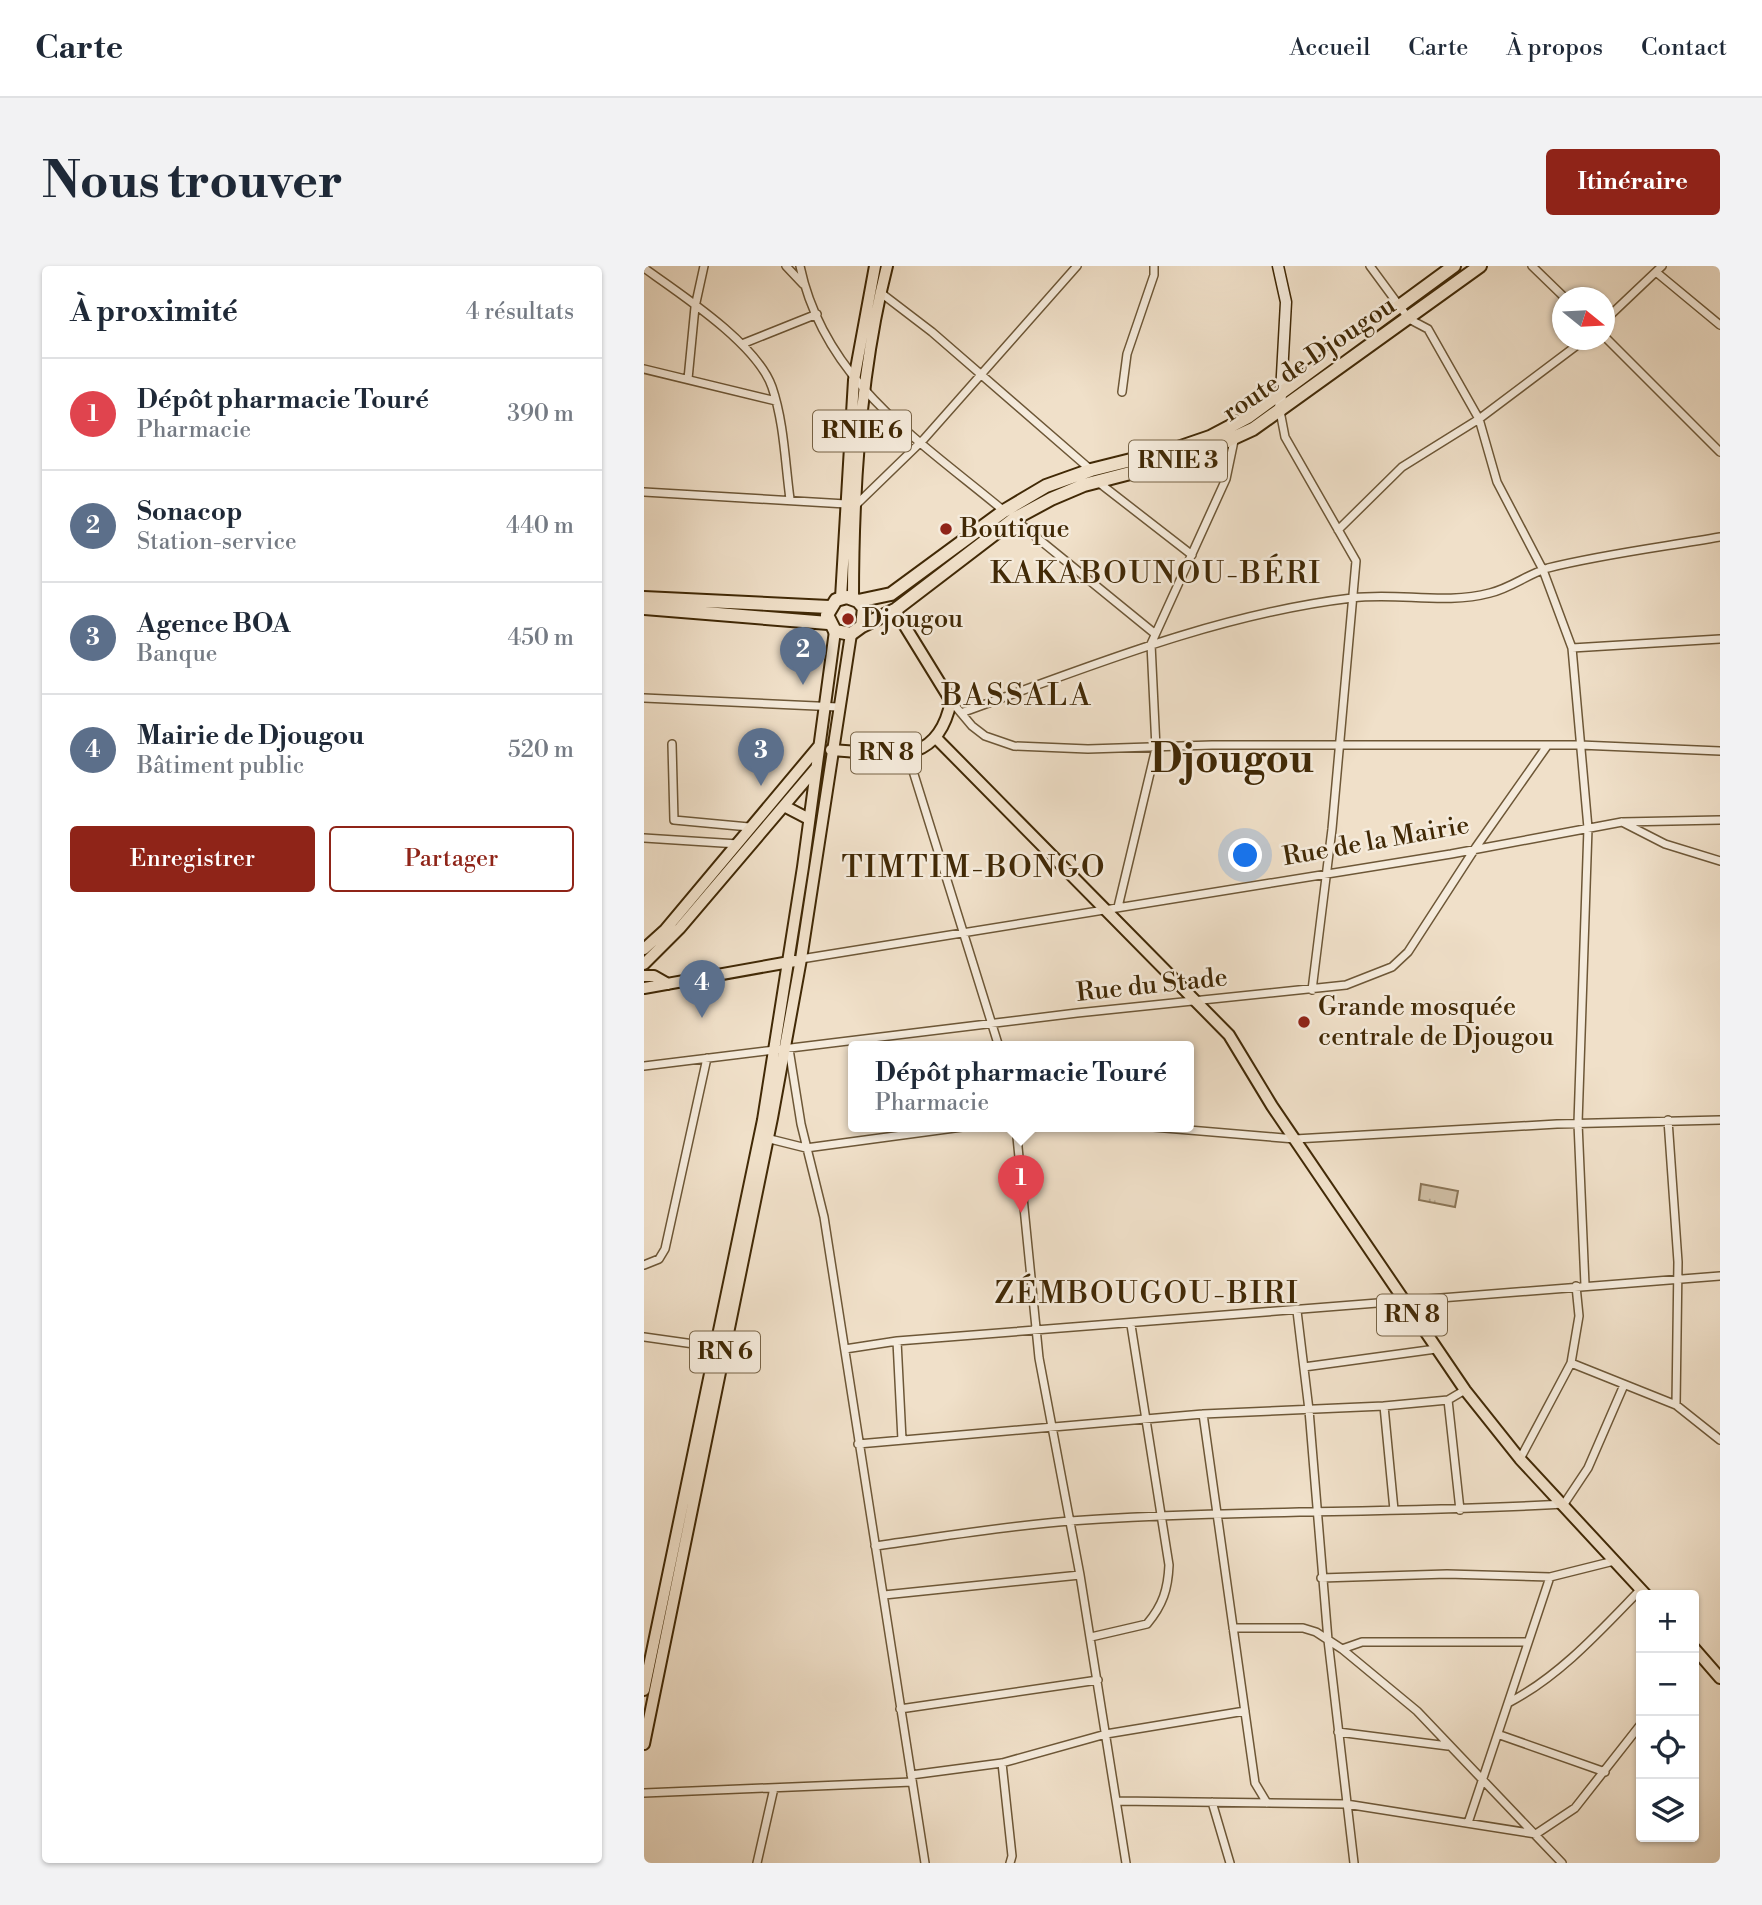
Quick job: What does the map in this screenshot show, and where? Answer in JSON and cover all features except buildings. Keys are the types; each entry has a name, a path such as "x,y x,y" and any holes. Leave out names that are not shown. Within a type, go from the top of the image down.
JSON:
{"highway":[{"name":"route de Djougou","path":"862,626 895,610 1009,515 1095,476 1192,457 1236,439 1280,411 1480,266"},
{"name":"RNIE 3","path":"1095,476 1175,449 1233,425 1280,395 1450,267"},
{"name":"RNIE 3","path":"829,607 851,599 891,594 1009,515"},
{"path":"644,598 800,608 829,607 832,627"},
{"path":"851,599 865,618 862,626"},
{"path":"644,608 832,627 851,634"},
{"name":"RNIE 3","path":"851,634 862,626"}],"main road":[{"name":"RNIE 6","path":"851,599 854,380 875,266"},
{"name":"RNIE 6","path":"851,504 864,393 887,266"},
{"path":"1279,266 1286,302 1280,411"},
{"path":"895,610 951,701 937,739"},
{"path":"644,949 665,930 819,746 826,707 832,627"},
{"path":"644,964 750,848 831,750 851,634"},
{"name":"RN 8","path":"831,750 908,755 937,739 1112,908 1229,1035 1404,1303 1465,1390 1520,1459 1642,1590"},
{"name":"RN 6","path":"782,1049 789,962 819,746"},
{"name":"RN 6","path":"644,1690 801,959 831,750"},
{"path":"784,806 809,819"},
{"name":"Rue de la Mairie","path":"644,988 801,959"},
{"name":"Rue de la Mairie","path":"644,976 654,976 668,984"},
{"name":"RN 6","path":"644,1744 655,1638 715,1347 763,1136"},
{"path":"1699,1657 1720,1678"}],"street":[{"path":"688,380 695,307 704,266"},
{"path":"786,266 804,285"},
{"path":"800,266 804,285 835,353 864,393 1154,633"},
{"path":"644,492 851,504 920,441 982,376 1077,266"},
{"path":"1122,392 1127,354 1154,275 1154,266"},
{"path":"1370,266 1409,319 1428,329 1479,419 1497,482 1544,570 1572,648 1588,828 1578,1123 1586,1285"},
{"path":"1532,266 1554,287"},
{"path":"644,268 742,344 766,373 776,401 790,499"},
{"path":"1615,311 1659,269 1720,325"},
{"path":"881,293 932,331 1095,476 1192,555"},
{"path":"742,344 817,314"},
{"path":"1615,346 1720,452"},
{"path":"1338,530 1402,467 1479,419 1571,350"},
{"path":"644,369 776,401"},
{"path":"1280,411 1285,437 1356,561 1312,990"},
{"path":"1112,908 1156,748 1151,644 1226,479 1236,439 1233,425"},
{"path":"961,713 1151,644 1354,597 1468,597 1511,586 1544,570 1591,558 1720,537"},
{"path":"1572,648 1720,639"},
{"path":"644,698 838,707"},
{"path":"951,701 985,736 1014,746 1156,748 1580,745 1720,751"},
{"path":"672,744 674,820 750,827"},
{"name":"Rue du Stade","path":"853,1041 1312,990 1346,985 1392,967 1408,952 1426,927 1476,847 1547,746"},
{"path":"908,755 998,1041"},
{"name":"Rue de la Mairie","path":"801,959 1326,874 1622,822 1720,820"},
{"path":"1622,822 1665,844 1720,861"},
{"path":"644,838 736,843 750,848"},
{"name":"Rue du Stade","path":"644,1066 848,1042"},
{"path":"782,1049 824,1217 925,1863"},
{"path":"644,1265 659,1259 665,1249 707,1058"},
{"path":"1668,1120 1677,1279 1676,1405"},
{"path":"1194,1130 1295,1139 1578,1123 1720,1120"},
{"path":"763,1136 806,1148 925,1132"},
{"path":"1016,1132 1035,1331 1091,1637 1126,1863"},
{"path":"845,1349 897,1341 1131,1325 1586,1285 1720,1276"},
{"path":"1520,1459 1571,1363 1579,1326 1576,1286"},
{"path":"1297,1311 1309,1410 1321,1578 1354,1863"},
{"path":"1091,1637 1147,1624 1167,1592 1169,1565 1131,1325"},
{"path":"644,1337 715,1347"},
{"path":"897,1341 902,1440"},
{"path":"1304,1367 1436,1349"},
{"path":"1571,1363 1676,1405 1720,1440"},
{"path":"875,1546 1069,1521 1317,1510 1460,1510 1564,1504 1588,1468 1624,1385"},
{"path":"858,1444 1203,1413 1384,1406 1448,1400 1465,1390"},
{"path":"1448,1400 1460,1510"},
{"path":"1384,1406 1394,1510"},
{"path":"1203,1413 1255,1783 1266,1802"},
{"path":"1321,1578 1447,1574 1550,1577 1614,1562"},
{"path":"884,1595 1080,1575"},
{"path":"1468,1823 1500,1735 1550,1577"},
{"path":"1510,1702 1535,1688 1636,1599"},
{"path":"1233,1628 1303,1628 1342,1650 1417,1711 1536,1834 1557,1861"},
{"path":"1342,1650 1362,1642 1528,1642"},
{"path":"900,1709 1098,1680"},
{"path":"644,1793 911,1779 1002,1763 1107,1734 1245,1710"},
{"path":"1117,1801 1346,1804 1536,1834 1566,1815 1605,1772 1636,1731"},
{"path":"1338,1732 1449,1746"},
{"path":"1500,1735 1605,1772"},
{"path":"1002,1763 1012,1856 1010,1863"},
{"path":"758,1863 774,1788"},
{"path":"1212,1802 1230,1863"}],"green space":[{"path":"1421,1184 1458,1191 1455,1207 1419,1200"}],"place":[{"name":"Boutique","path":"946,529"},
{"name":"Djougou","path":"848,619"},
{"name":"Sonacop","path":"803,685"},
{"name":"Agence BOA","path":"761,786"},
{"name":"Mairie de Djougou","path":"702,1018"},
{"name":"Grande mosquée centrale de Djougou","path":"1304,1022"},
{"name":"Dépôt pharmacie Touré","path":"1021,1213"}],"district":[{"name":"KAKABOUNOU-BÉRI","path":"1156,574"},
{"name":"BASSALA","path":"1017,696"},
{"name":"Djougou","path":"1232,760"},
{"name":"TIMTIM-BONGO","path":"974,868"},
{"name":"ZÉMBOUGOU-BIRI","path":"1147,1294"}]}
